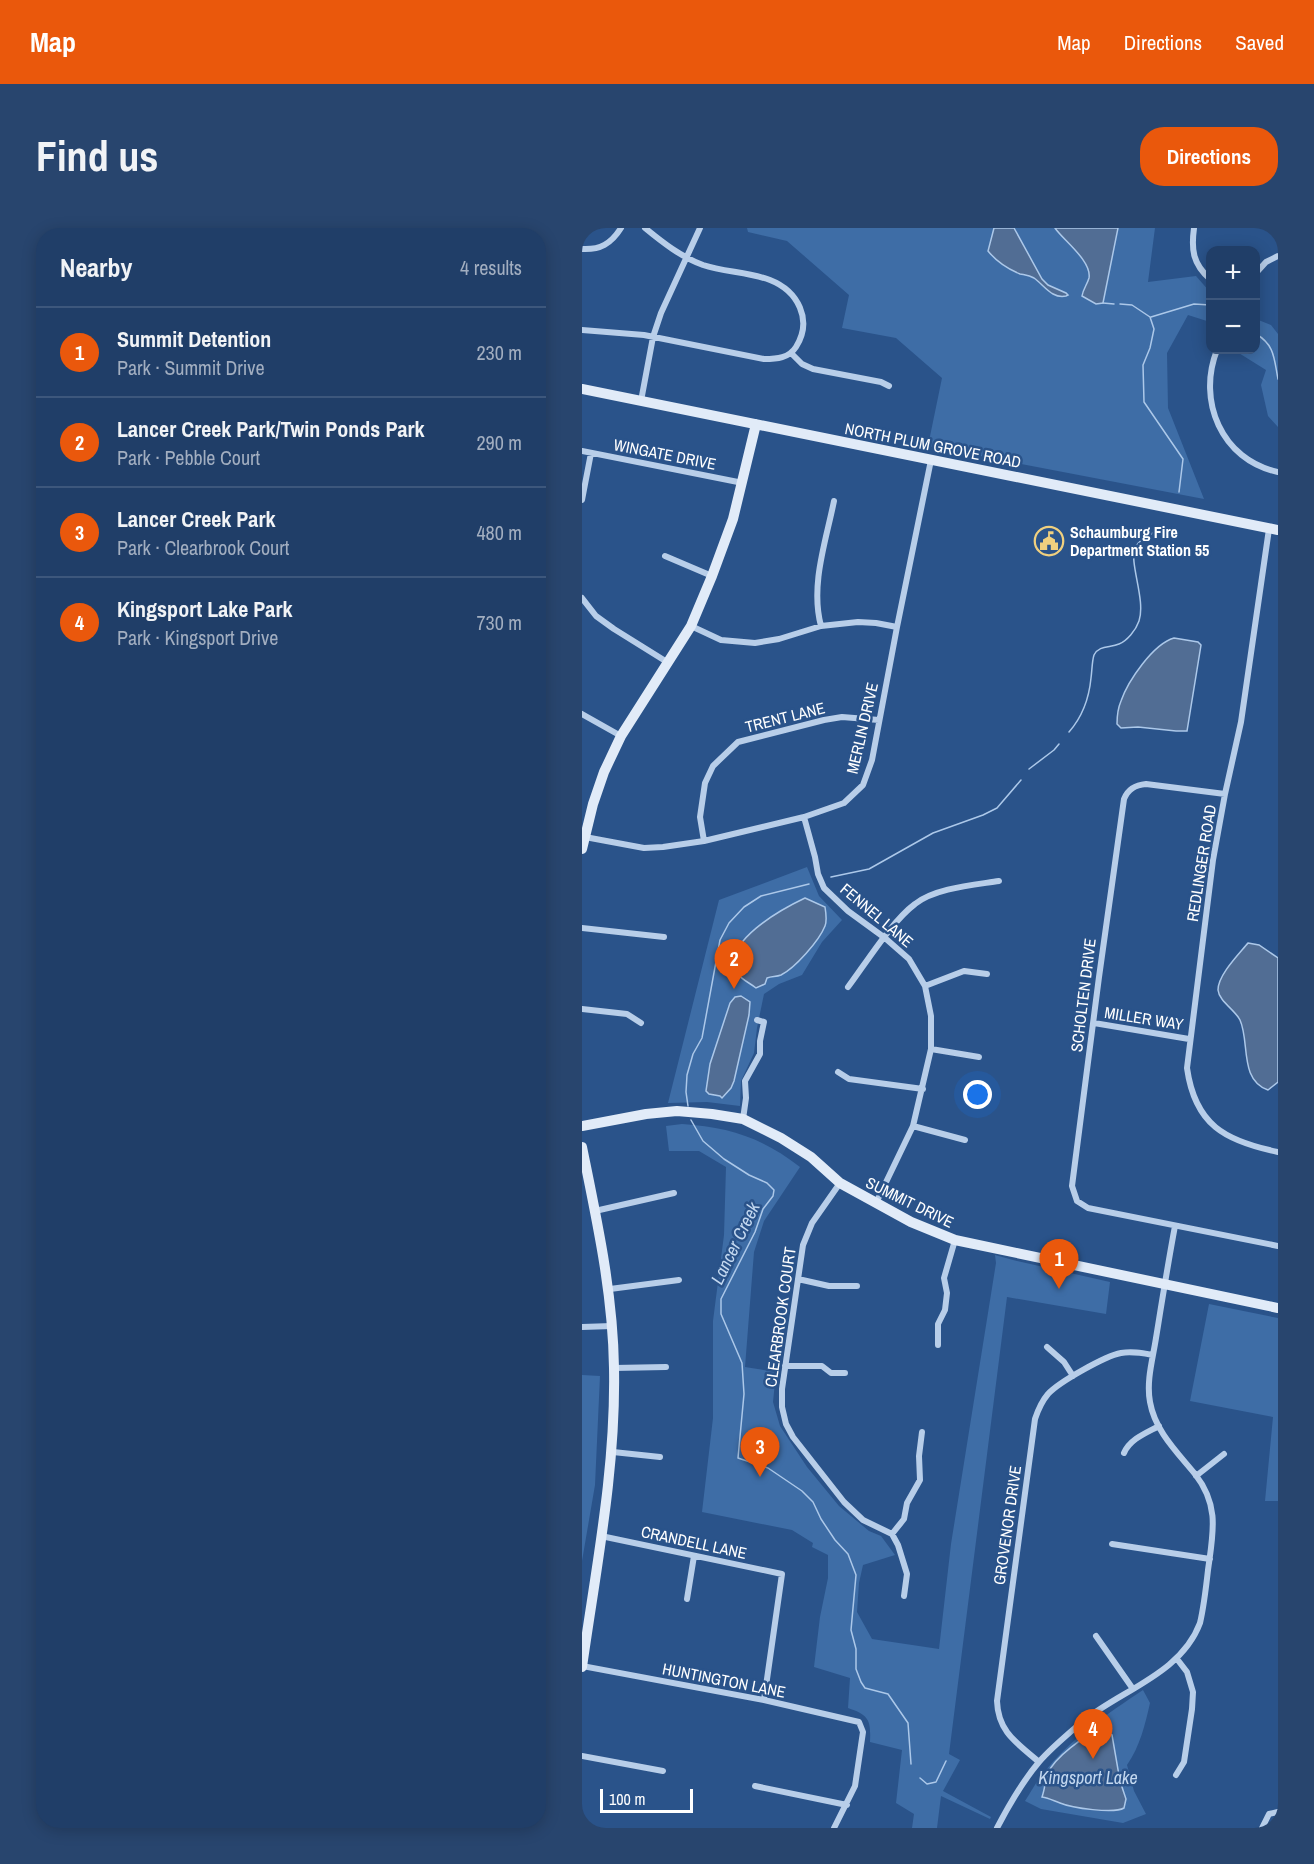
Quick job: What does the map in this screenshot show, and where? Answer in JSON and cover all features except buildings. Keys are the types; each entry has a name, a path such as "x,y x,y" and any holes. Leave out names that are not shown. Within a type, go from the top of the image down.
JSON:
{"street":[{"path":"582,249 604,247 615,238 621,228"},
{"path":"582,330 623,332 764,359 778,359 792,354 801,339 803,315 802,309 782,287 771,280 705,266 664,244 645,228"},
{"path":"641,401 653,337 700,228"},
{"path":"1194,228 1194,258 1206,276"},
{"path":"1260,269 1266,262 1278,256"},
{"path":"792,354 802,364 813,369 881,382 889,386"},
{"path":"1216,354 1211,366 1209,397 1216,421 1231,445 1248,459 1270,470 1278,471"},
{"name":"NORTH PLUM GROVE ROAD","path":"582,389 1273,530"},
{"path":"582,849 604,772 621,736 691,626 712,576 733,519 756,424"},
{"name":"WINGATE DRIVE","path":"582,451 743,483"},
{"path":"582,500 591,453"},
{"name":"MERLIN DRIVE","path":"584,837 644,848 663,848 704,841 804,817 844,803 863,785 872,760 931,460"},
{"path":"821,626 817,611 818,578 834,501"},
{"name":"REDLINGER ROAD","path":"1273,530 1241,722 1213,860 1186,1068 1196,1103 1217,1129 1232,1139 1278,1152"},
{"path":"664,556 712,576"},
{"path":"582,598 596,616 614,630 667,662"},
{"path":"691,626 721,640 755,643 779,639 821,626 858,622 897,627"},
{"path":"582,714 621,736"},
{"name":"TRENT LANE","path":"704,841 700,817 705,783 713,766 738,742 842,717 879,720"},
{"name":"SCHOLTEN DRIVE","path":"1175,1226 1088,1208 1077,1201 1072,1178 1126,795 1135,786 1155,784 1225,794"},
{"name":"FENNEL LANE","path":"804,817 818,874 824,888 909,959 925,986 931,1016 932,1049 914,1126 876,1203"},
{"path":"848,987 901,917 916,903 947,890 999,881"},
{"path":"582,928 664,937"},
{"path":"925,986 964,971 987,974"},
{"path":"582,1009 627,1014 641,1023"},
{"path":"743,1119 746,1098 745,1081 760,1054 764,1022 757,1020"},
{"name":"MILLER WAY","path":"1094,1023 1189,1039"},
{"path":"932,1049 979,1057"},
{"path":"838,1072 849,1079 923,1089"},
{"name":"SUMMIT DRIVE","path":"582,1126 646,1114 677,1112 743,1119 782,1138 811,1157 840,1184 911,1222 955,1240 1278,1308"},
{"path":"914,1126 965,1140"},
{"path":"582,1148 610,1289 614,1368 613,1452 601,1536 587,1601 582,1667"},
{"name":"CLEARBROOK COURT","path":"840,1184 812,1223 803,1245 782,1407 786,1424 793,1437 844,1502 863,1520 892,1534"},
{"path":"595,1211 674,1193"},
{"path":"997,1828 1011,1801 1039,1762 1083,1721 1177,1659 1196,1634 1200,1623 1214,1532 1213,1513 1209,1498 1196,1476 1164,1436 1150,1404 1149,1393 1153,1355 1175,1226 1278,1246"},
{"path":"938,1345 938,1324 945,1310 947,1293 945,1278 955,1240"},
{"path":"798,1279 829,1286 857,1286"},
{"path":"610,1289 679,1280"},
{"path":"582,1327 612,1326"},
{"path":"1047,1347 1064,1362 1073,1376"},
{"name":"GROVENOR DRIVE","path":"1039,1762 1005,1730 997,1707 1035,1419 1048,1393 1073,1376 1118,1353 1134,1352 1153,1355"},
{"path":"786,1366 822,1366 831,1374 845,1373"},
{"path":"614,1368 666,1367"},
{"path":"1124,1453 1135,1439 1159,1426"},
{"path":"904,1596 907,1574 892,1534 904,1519 907,1503 920,1480 918,1456 922,1432"},
{"path":"613,1452 660,1457"},
{"path":"1196,1476 1224,1454"},
{"name":"CRANDELL LANE","path":"601,1536 782,1574 764,1700"},
{"path":"1112,1544 1210,1559"},
{"path":"687,1599 694,1556"},
{"path":"1096,1636 1133,1689"},
{"path":"1176,1775 1184,1762 1193,1700 1191,1681 1177,1659"},
{"name":"HUNTINGTON LANE","path":"582,1667 764,1700 860,1722 863,1732 855,1786 847,1805"},
{"path":"582,1756 663,1771"},
{"path":"755,1786 847,1805 834,1828"},
{"path":"1262,1828 1269,1814 1278,1812"}],"shaded area":[{"path":"747,228 1155,228 1148,282 1196,276 1206,287 1206,321 1188,315 1167,353 1168,408 1204,499 928,446 942,378 896,338 842,328 849,295 787,241 748,232"},
{"path":"1260,321 1271,325 1278,334 1278,427 1268,416 1261,385 1266,370 1240,354 1260,354"},
{"path":"807,867 819,896 842,920 822,942 802,975 779,984 764,994 754,1053 741,1081 740,1106 707,1102 668,1103 719,900"},
{"path":"682,1124 730,1131 759,1141 800,1167 764,1221 754,1252 745,1367 776,1372 773,1402 780,1426 807,1467 839,1506 869,1531 881,1536 895,1555 863,1565 857,1612 872,1639 939,1649 951,1544 996,1263 995,1255 1110,1282 1106,1314 1007,1297 949,1754 960,1760 943,1791 991,1817 990,1819 941,1796 937,1828 912,1828 914,1814 896,1803 902,1750 870,1742 870,1728 867,1719 848,1708 850,1678 814,1667 820,1617 828,1578 828,1555 812,1547 813,1543 792,1530 702,1512 713,1418 713,1321 724,1235 726,1167 699,1151 669,1151 666,1126"},
{"path":"1209,1304 1278,1318 1278,1501 1265,1501 1273,1417 1190,1401"},
{"path":"582,1375 600,1376 595,1485 582,1561"},
{"path":"1143,1690 1150,1703 1139,1743 1127,1765 1134,1791 1146,1814 1123,1823 1041,1809 1025,1801 1040,1777 1065,1749"}],"water":[{"path":"994,228 1014,228 1042,279 1048,285 1068,295 1053,294 1034,278 1016,272 995,258 988,251"},
{"path":"1055,228 1118,228 1103,303 1096,304 1082,296 1089,278 1089,271 1082,258"},
{"path":"1174,638 1198,642 1201,645 1187,731 1121,728 1117,724 1118,712 1129,684 1150,655"},
{"path":"805,898 825,907 826,922 822,932 793,966 781,975 767,978 765,984 756,988 738,974 734,962 737,950 756,928 769,918"},
{"path":"1248,943 1259,945 1278,958 1278,1082 1268,1090 1253,1078 1249,1069 1240,1020 1221,998 1218,990 1225,971"},
{"path":"741,996 750,1002 749,1015 734,1081 722,1098 706,1091 710,1064 730,1003 735,997"},
{"name":"Kingsport Lake","path":"1100,1729 1112,1735 1120,1781 1126,1799 1124,1808 1103,1810 1083,1808 1042,1797 1048,1773 1057,1760 1078,1742"}],"waterway":[{"path":"1103,303 1114,304"},
{"path":"1120,304 1132,305 1150,317 1154,329 1143,365 1144,402 1183,459 1179,492"},
{"path":"1151,317 1194,304 1206,305"},
{"path":"1260,337 1270,348 1278,379"},
{"path":"1069,732 1082,713 1087,700 1094,655 1102,648 1122,643 1138,624 1141,612 1134,563 1135,548 1137,544 1164,525"},
{"path":"1029,769 1059,744"},
{"path":"831,877 869,869 933,833 997,808 1021,780"},
{"name":"Lancer Creek","path":"688,1106 687,1075 693,1054 702,1038 720,940 729,923 744,907 761,896 809,884"},
{"name":"Lancer Creek","path":"691,1120 703,1141 724,1159 767,1183 774,1190 721,1299 721,1314 742,1363 744,1394 738,1458 768,1468 802,1491 813,1502 835,1540 848,1554 856,1575 851,1630 856,1649 856,1669 865,1688 888,1694 908,1723 911,1764"},
{"path":"920,1778 927,1784 936,1782 946,1761"}],"place":[{"name":"Schaumburg Fire Department Station 55","path":"1049,541"},
{"name":"Lancer Creek Park/Twin Ponds Park","path":"734,989"},
{"name":"Summit Detention","path":"1059,1289"},
{"name":"Lancer Creek Park","path":"760,1477"},
{"name":"Kingsport Lake Park","path":"1093,1759"}]}
